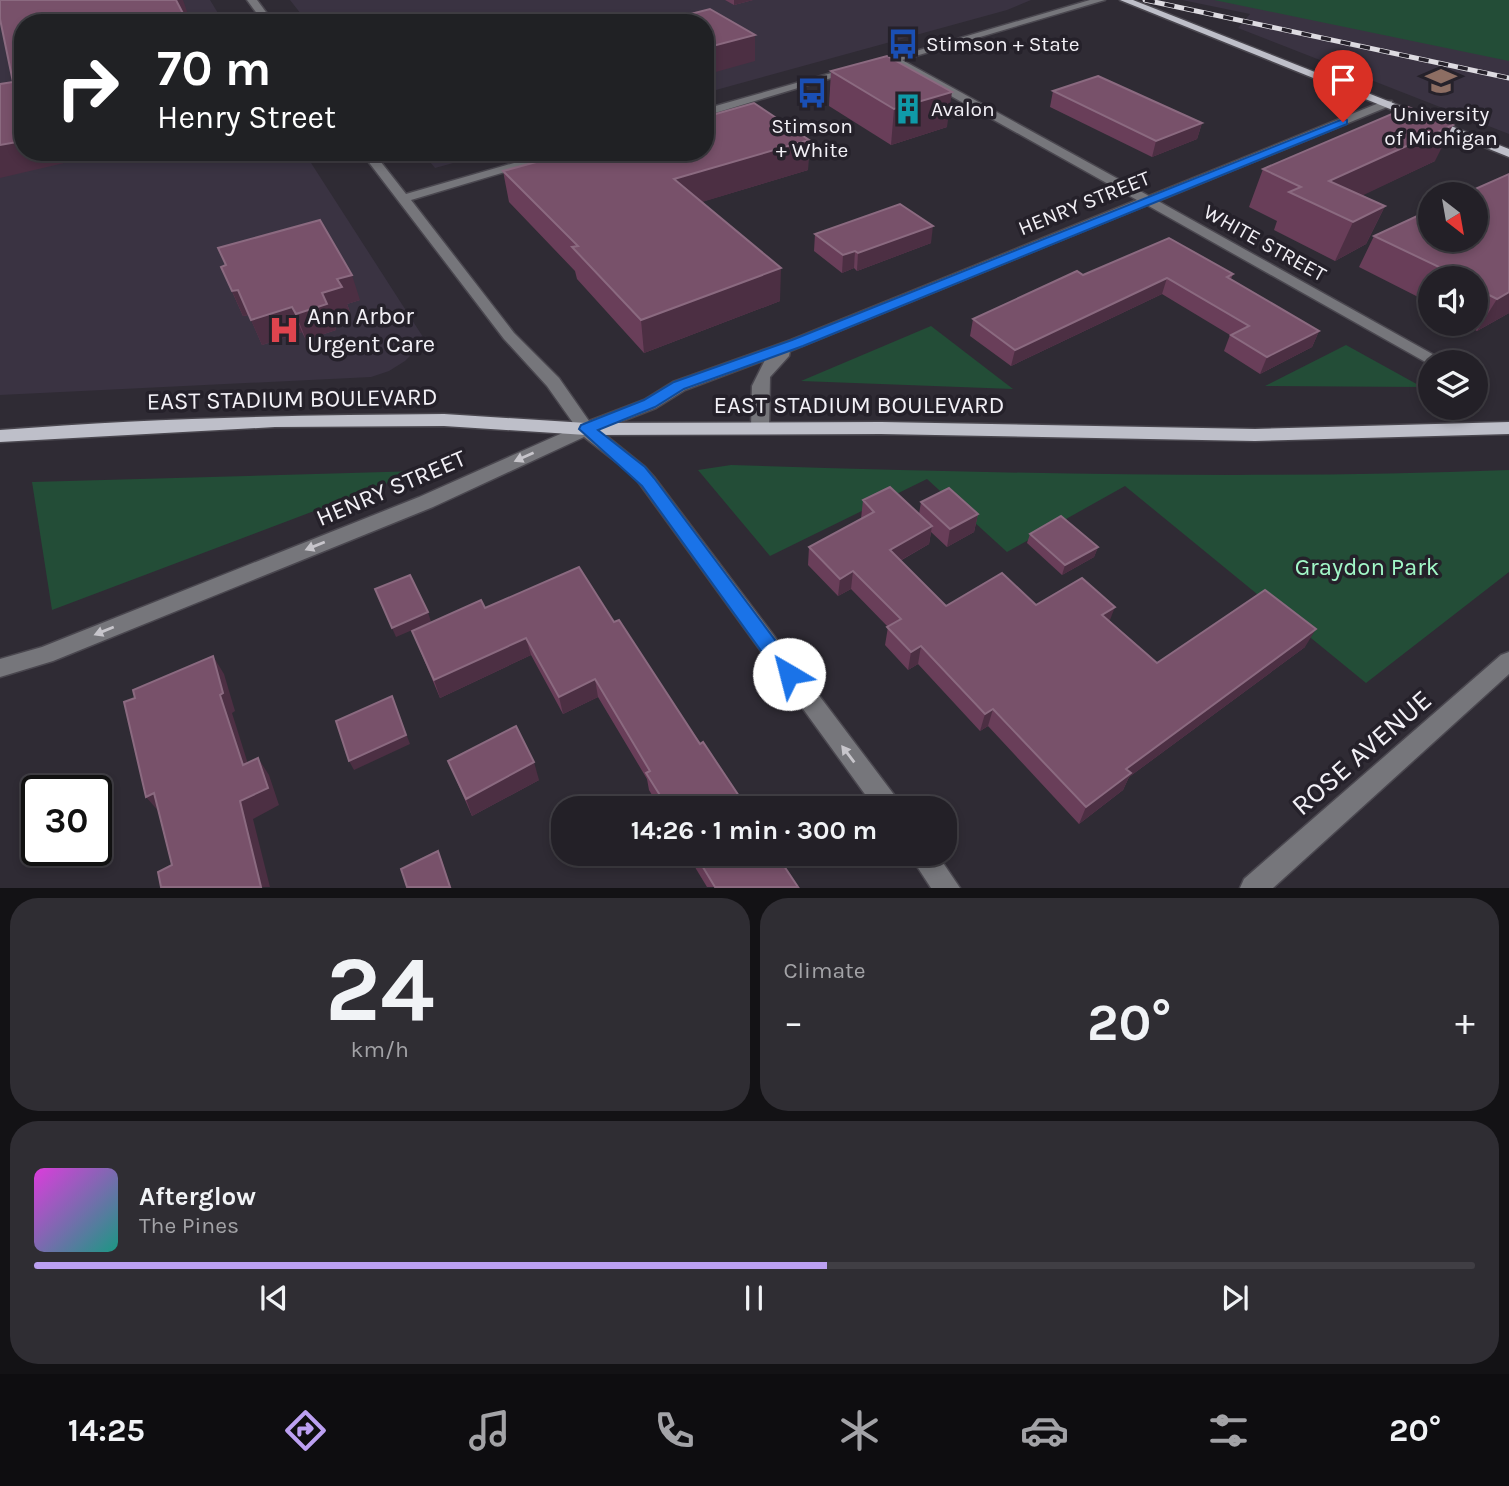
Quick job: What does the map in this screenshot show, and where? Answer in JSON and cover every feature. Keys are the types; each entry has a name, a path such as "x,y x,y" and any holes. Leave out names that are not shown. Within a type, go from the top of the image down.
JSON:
{"main road":[{"path":"1125,0 1509,153"},
{"name":"EAST STADIUM BOULEVARD","path":"0,436 275,421 444,420 586,429 761,428 1255,435 1509,428"}],"street":[{"path":"714,110 1100,0"},
{"name":"WHITE STREET","path":"893,59 1418,351"},
{"name":"HENRY STREET","path":"0,668 45,654 426,502 586,429 650,404 679,386 797,343 1388,103"},
{"path":"374,161 509,336 553,382 586,429 639,471 648,482 880,796"},
{"path":"402,199 535,161"},
{"name":"HENRY STREET","path":"761,428 761,375 765,366 797,343"},
{"name":"ROSE AVENUE","path":"1253,887 1509,661"},
{"path":"931,866 947,887"}],"shaded area":[{"path":"0,0 210,0 219,14 14,14 14,161 310,161 423,337 417,349 389,371 371,377 0,395"},
{"path":"290,0 1031,0 1007,10 714,91 714,14 301,14"},
{"name":"University of Michigan","path":"1182,0 1509,0 1509,134 1238,28 1250,14"},
{"path":"429,161 460,161 435,168"}],"green space":[{"path":"1214,0 1509,0 1509,61"},
{"path":"931,326 1013,389 801,381"},
{"path":"1346,345 1418,385 1418,387 1265,386"},
{"name":"Graydon Park","path":"731,465 1217,475 1509,470 1509,572 1366,683 1125,486 1007,552 927,479 770,556 698,470"},
{"path":"420,471 52,610 32,482"}],"building":[{"path":"0,0 176,0 183,14 14,14 14,143 0,145 0,84 13,82 0,19"},
{"path":"710,9 755,35 714,46 714,14 690,14"},
{"path":"887,56 952,92 894,109 831,71"},
{"path":"1098,76 1202,123 1156,141 1053,91"},
{"path":"754,103 809,140 674,179 781,268 641,320 572,247 578,246 503,171 540,161 714,161 714,114"},
{"path":"1408,107 1453,125 1329,181 1385,206 1353,222 1289,192 1301,187 1263,169"},
{"path":"1509,174 1509,292 1497,299 1488,294 1488,266 1437,266 1374,236 1418,216 1418,252 1488,252 1488,183"},
{"path":"900,204 933,226 858,253 855,251 843,255 815,234"},
{"path":"320,220 352,275 337,279 342,287 322,293 327,304 296,314 292,307 251,320 238,290 232,291 221,267 226,265 218,248"},
{"path":"1169,238 1233,274 1227,277 1319,331 1267,357 1231,335 1249,326 1167,278 1015,350 973,319 1077,271 1083,275"},
{"path":"890,487 932,526 890,550 946,606 1002,573 1036,605 1082,578 1115,607 1102,615 1157,663 1265,590 1316,629 1126,769 1131,773 1086,807 993,709 985,714 921,646 911,652 887,627 901,619 853,571 840,579 809,547 874,512 863,500"},
{"path":"949,488 978,514 950,529 921,502"},
{"path":"1061,516 1098,547 1065,565 1030,534"},
{"path":"579,567 614,622 619,620 700,744 703,742 739,796 660,796 646,773 650,771 595,679 559,697 526,638 434,680 412,631 481,600 485,608"},
{"path":"410,575 428,612 392,628 375,589"},
{"path":"213,656 223,693 220,695 243,765 258,758 268,788 240,801 261,887 161,887 158,872 172,865 154,793 146,797 124,702 135,698 133,690"},
{"path":"392,696 406,735 349,761 336,721"},
{"path":"516,726 534,762 466,799 448,761"},
{"path":"438,851 450,887 407,887 401,869"},
{"path":"702,866 784,866 798,887 715,887"}],"railway":[{"path":"1145,0 1509,78"}],"place":[{"name":"Stimson + State","path":"903,44"},
{"name":"University of Michigan","path":"1441,81"},
{"name":"Stimson + White","path":"812,93"},
{"name":"Avalon","path":"908,109"},
{"name":"Ann Arbor Urgent Care","path":"284,330"}],"route":[{"path":"789,674 639,471 586,429 650,404 679,386 797,343 1343,122"}]}
